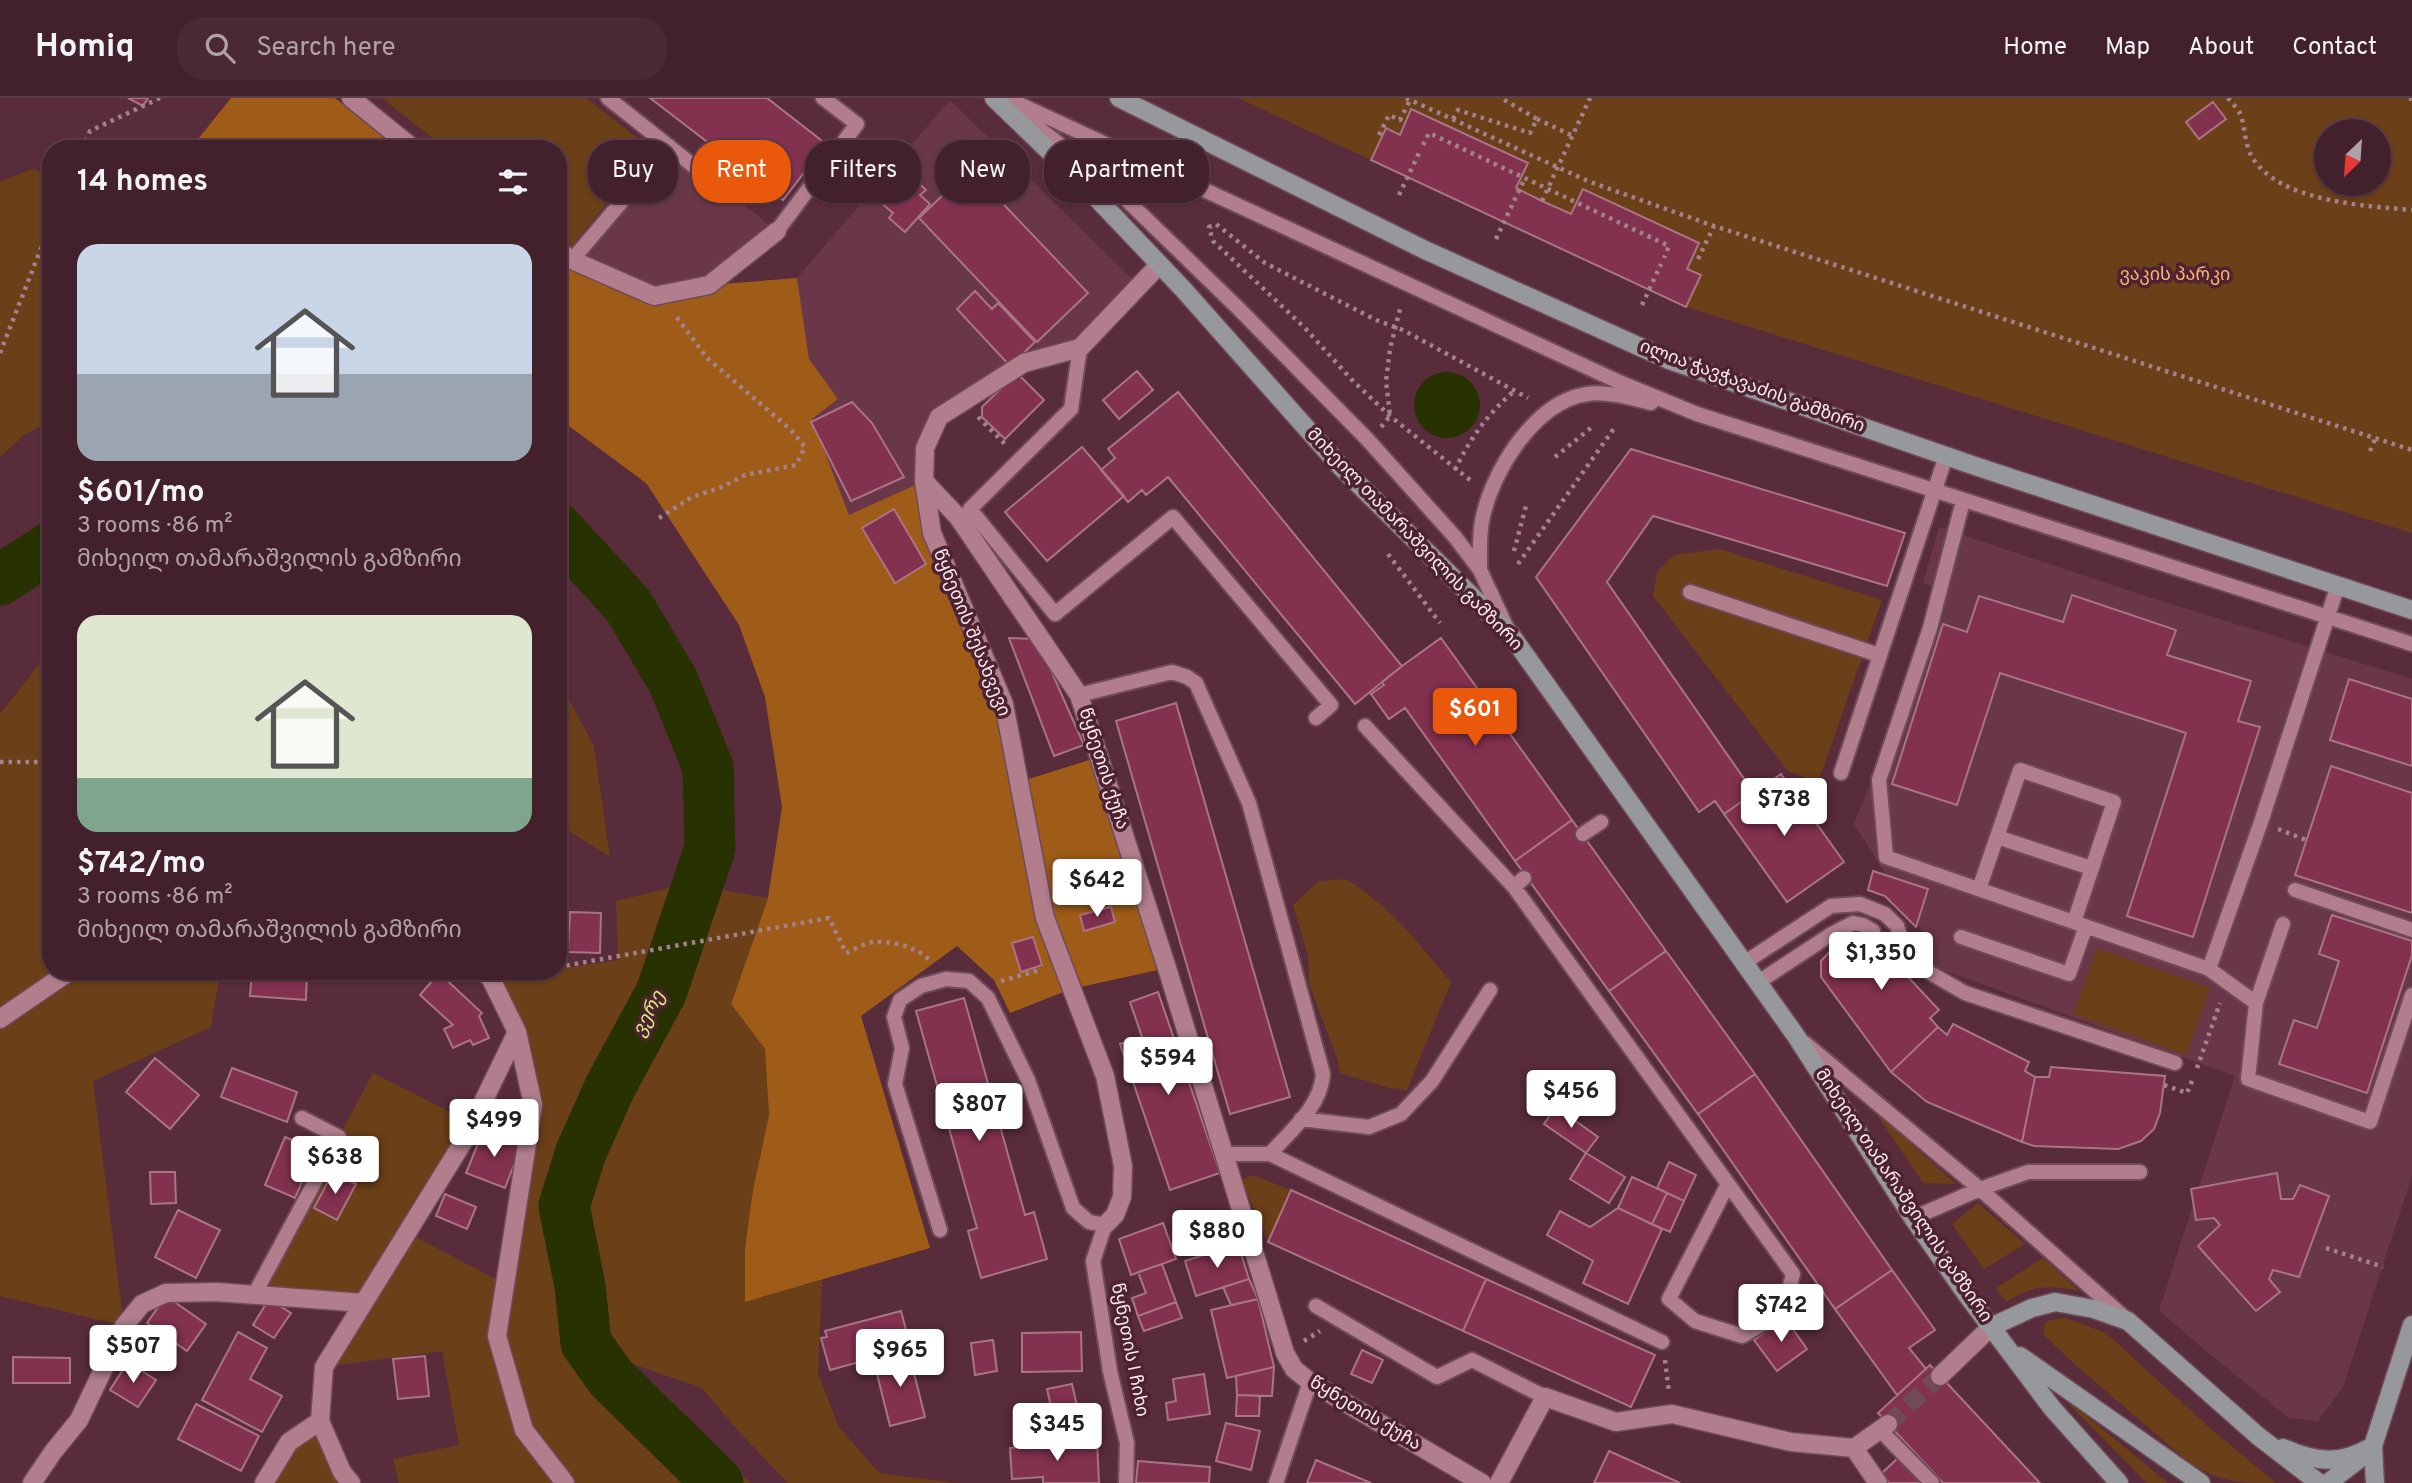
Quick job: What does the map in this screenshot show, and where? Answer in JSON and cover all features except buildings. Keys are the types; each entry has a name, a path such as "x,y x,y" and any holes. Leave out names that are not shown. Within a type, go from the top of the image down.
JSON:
{"main road":[{"path":"996,98 1160,265"},
{"name":"ილია ჭავჭავაძის გამზირი","path":"1119,98 1414,244 1669,360 1946,456 2412,610"},
{"name":"მიხეილ თამარაშვილის გამზირი","path":"1160,265 1340,466 1511,635 1796,1036 1913,1218 1991,1327 2052,1408 2119,1483"},
{"path":"1991,1327 2032,1307 2055,1302 2094,1309 2128,1321 2258,1436 2319,1483"},
{"path":"2353,1483 2373,1446 2412,1325"},
{"path":"2008,1348 2201,1483"},
{"path":"2258,1436 2301,1456 2320,1460 2339,1460 2355,1456 2373,1446"},
{"path":"2328,1483 2373,1446"},
{"path":"2373,1446 2375,1483"}],"street":[{"path":"351,98 403,140"},
{"path":"567,256 654,296 709,285 777,231"},
{"path":"925,481 925,448 939,417 1024,363 1080,348 1160,265"},
{"name":"წყნეთის ქუჩა","path":"925,481 958,517 1079,695 1225,1154 1285,1353 1294,1369 1310,1382 1482,1483"},
{"name":"წყნეთის შესახვევი","path":"925,481 932,533 1004,704 1045,918 1105,1076 1124,1166 1122,1197 1115,1215 1105,1225"},
{"path":"0,1019 57,980"},
{"path":"491,980 517,1032 533,1105 497,1336 524,1430 565,1483"},
{"path":"351,1483 342,1472 320,1421 324,1367 465,1139 517,1032"},
{"path":"32,1483 79,1420 124,1326 142,1304 166,1293 216,1292 364,1303"},
{"path":"1940,1376 1991,1327"},
{"path":"1499,1483 1545,1396 1616,1422 1672,1414 1791,1442 1854,1447 1884,1427"},
{"path":"264,1483 289,1442 320,1421"},
{"path":"1854,1447 1878,1483"}],"lane":[{"path":"608,98 661,140"},
{"path":"777,231 858,124 823,98"},
{"path":"996,98 1054,139 1105,180 1239,309 1405,480 1480,570 1511,635"},
{"path":"1006,98 1619,383 1696,414 2412,645"},
{"path":"678,153 692,164"},
{"path":"567,253 615,203"},
{"path":"1080,348 1071,410 970,509 1055,614 1173,517 1331,705 1316,718"},
{"path":"1480,570 1481,530 1490,494 1503,465 1542,415 1561,403 1587,394 1622,397 1696,414"},
{"path":"1841,774 1946,456"},
{"path":"1963,502 1930,628 1879,780 1886,857 2209,968 2256,1003"},
{"path":"2209,968 2339,585"},
{"path":"1690,592 1879,655"},
{"path":"1079,695 1172,672 1187,677 1196,684 1249,803 1323,1074 1322,1089 1317,1100 1270,1154"},
{"path":"1365,726 1519,882 1728,1184 1794,1274 1783,1312 1742,1336 1695,1321 1669,1299 1728,1184"},
{"path":"1961,937 2069,974 2091,868 2114,802 2020,770 1979,889"},
{"path":"1583,834 1601,821"},
{"path":"1997,836 2091,868"},
{"path":"2295,890 2412,930"},
{"path":"1744,963 1831,906 1860,904 1885,914 1898,926 1900,936"},
{"path":"1757,983 1853,923 1872,931"},
{"path":"2283,925 2256,1003 2248,1079 2370,1122 2412,996"},
{"path":"1913,962 1965,993 2175,1063"},
{"path":"940,1230 895,1084 902,1048 894,1017 900,1000 920,986 946,979 969,981 988,998 1028,1080 1073,1208 1089,1222 1105,1225"},
{"path":"1301,1119 1368,1127 1401,1114 1432,1081 1490,990"},
{"name":"მიხეილ თამარაშვილის გამზირი","path":"1796,1036 1980,1189 2128,1321"},
{"path":"254,1295 339,1137 302,1118"},
{"path":"1225,1154 1270,1154 1662,1342"},
{"path":"1913,1218 2028,1172 2140,1172"},
{"name":"წყნეთის I ჩიხი","path":"1105,1225 1093,1261 1110,1371 1127,1443 1126,1483"},
{"path":"1316,1306 1437,1377 1472,1360 1545,1396"},
{"path":"1276,1483 1310,1382"},
{"path":"1884,1427 1932,1483"}],"path":[{"path":"86,140 90,131 160,98"},
{"path":"1501,98 1573,136"},
{"path":"1542,201 1590,98"},
{"path":"2228,98 2240,114 2252,157 2265,171 2292,189 2340,202 2412,210"},
{"path":"1379,135 1389,115 1400,120 1408,99 1590,182 1714,226 2412,450"},
{"path":"1453,119 1458,110 1530,133 1537,119"},
{"path":"1423,145 1429,133 1525,178 1669,246 1664,258"},
{"path":"1399,195 1420,151"},
{"path":"1496,239 1525,178"},
{"path":"1470,480 1390,415 1352,380 1305,328 1213,240 1209,227 1216,224 1265,263 1528,398"},
{"path":"1698,259 1714,226"},
{"path":"0,353 42,246"},
{"path":"1642,304 1661,264"},
{"path":"654,296 678,318 707,358 790,429 805,447 796,465 746,475 692,497 659,519"},
{"path":"1380,428 1390,415 1386,381 1394,327 1403,300"},
{"path":"1455,470 1465,447 1480,425 1514,391"},
{"path":"1555,457 1592,427"},
{"path":"1518,564 1615,427"},
{"path":"994,433 1005,444"},
{"path":"2370,452 2375,439"},
{"path":"1514,551 1527,502"},
{"path":"1388,554 1440,623"},
{"path":"0,762 42,762"},
{"path":"567,965 830,918 846,953 871,942 902,945 927,957 946,979"},
{"path":"1002,991 999,982 1050,967"},
{"path":"2164,1085 2188,1093 2228,983"},
{"path":"2326,1248 2383,1267"},
{"path":"1285,1353 1339,1320"},
{"path":"1662,1342 1672,1414"}],"shaded area":[{"path":"231,98 335,98 388,140 197,140"},
{"path":"950,100 991,140 935,140 935,203 1030,203 1030,179 1044,193 1044,203 1055,203 1139,286 1080,348 1024,363 939,417 924,481 849,516 812,419 838,399 809,359 797,278 861,203 921,203 921,140 916,140"},
{"path":"678,153 692,164 692,203 741,203 777,231 709,285 654,296 572,260 620,203 678,203"},
{"path":"572,260 654,296 709,285 797,278 809,359 838,399 812,419 849,515 924,481 932,533 1004,704 1019,782 1099,757 1167,968 1071,989 1010,1013 994,980 957,946 861,1016 930,1248 745,1302 745,1249 753,1190 769,1115 765,1049 731,1004 768,898 782,807 765,697 739,625 646,483 567,425 567,264"},
{"path":"1447,372 1460,374 1475,387 1480,405 1478,418 1465,433 1447,438 1434,436 1419,423 1414,405 1416,392 1429,377"},
{"path":"1939,527 2136,593 2412,679 2412,1176 2343,1387 2318,1421 2289,1418 2159,1310 2235,1076 1918,961 1926,937 1854,824 1871,781 1935,588 1923,583"}],"green space":[{"path":"382,98 586,98 640,140 588,140 588,203 607,203 571,247 567,244 567,140 435,140"},
{"name":"ვაკის პარკი","path":"1238,98 2412,98 2412,533 1686,307"},
{"path":"32,169 42,172 42,426 23,436 0,457 0,182"},
{"path":"1719,549 1882,600 1818,783 1788,771 1653,596 1657,572 1674,555"},
{"path":"42,660 42,980 219,980 211,1027 93,1081 124,1326 0,1296 0,714"},
{"path":"567,696 594,746 610,857 567,830"},
{"path":"1345,879 1389,912 1451,982 1407,1090 1390,1088 1340,1073 1336,1055 1309,984 1308,956 1293,905 1319,881"},
{"path":"674,887 641,1003 593,1085 553,1194 573,1349 618,1399 656,1412 714,1445 750,1483 399,1483 393,1459 459,1445 442,1351 324,1367 364,1303 255,1295 373,1073 472,1123 408,1233 505,1284 533,1105 491,980 567,980 567,968 618,960 616,901"},
{"path":"716,889 768,898 731,1004 765,1049 769,1116 753,1190 745,1302 822,1280 818,1373 838,1426 879,1473 955,1483 788,1483 702,1388 621,1360 596,1315 586,1260 584,1195 607,1126 659,1045 689,985"},
{"path":"2097,948 2210,988 2186,1055 2073,1014"},
{"path":"1873,1109 1956,1184 1923,1183"},
{"path":"1253,1175 1291,1190 1268,1242 1242,1180"},
{"path":"1978,1203 2025,1244 1984,1269 1952,1224"},
{"path":"2043,1258 2079,1291 2033,1289 2006,1302 1996,1288"},
{"path":"2066,1318 2106,1333 2211,1429 2276,1483 2232,1481 2191,1464 2043,1334 2044,1325 2050,1320"},
{"path":"2053,1388 2168,1483 2147,1483"},
{"path":"320,1421 351,1483 264,1483 289,1442"}],"waterway":[{"name":"ვერე","path":"567,539 628,605 673,681 708,767 710,848 661,993 610,1087 581,1152 564,1206 580,1286 586,1343 611,1378 718,1483"},
{"name":"ვერე","path":"0,580 42,553"}],"tunnel":[{"path":"1888,1424 1940,1376"}]}
